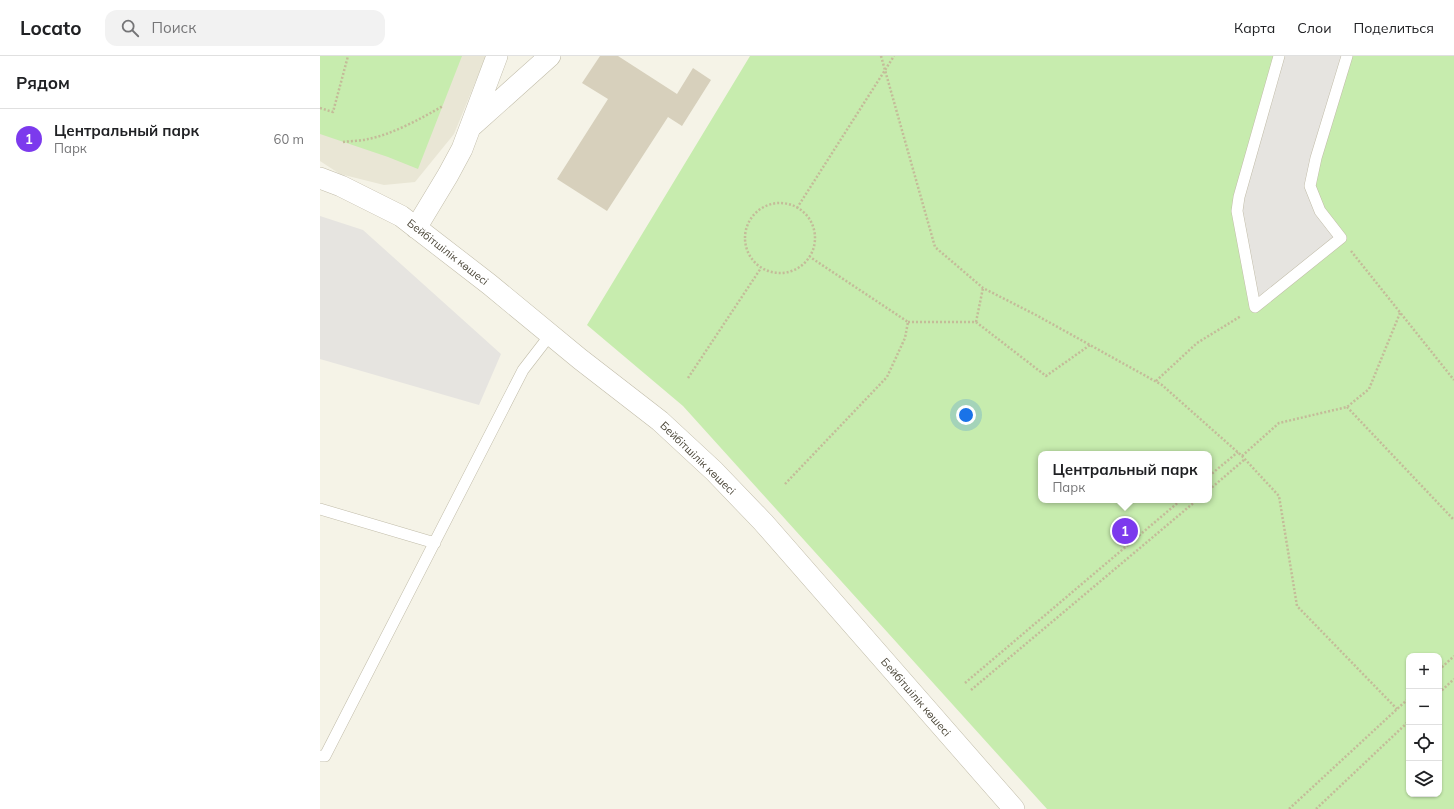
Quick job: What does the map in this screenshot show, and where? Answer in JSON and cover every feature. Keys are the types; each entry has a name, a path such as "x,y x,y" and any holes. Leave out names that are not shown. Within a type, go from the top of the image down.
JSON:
{"street":[{"path":"416,228 462,149 497,56"},
{"path":"470,128 550,56"},
{"name":"Бейбітшілік көшесі","path":"320,178 341,186 401,216 489,284 550,335 660,421 714,471 763,522 1014,809"}],"lane":[{"path":"1279,56 1236,211 1255,307 1340,238 1320,211 1310,186 1316,158 1347,56"},
{"path":"320,756 326,756 523,370 550,335"},
{"path":"320,509 435,543"}],"path":[{"path":"320,108 333,112 348,56"},
{"path":"882,56 935,247 983,288 1036,315 1162,385 1238,452 1279,496 1297,606 1397,709"},
{"path":"797,208 894,56"},
{"path":"343,142 369,139 386,133 417,120 443,106"},
{"path":"774,204 786,204 797,208 806,215 812,225 814,246 810,257 793,271 782,273 771,272 761,268 752,260 746,249 745,237 747,225 753,215 768,206 774,204"},
{"path":"1340,238 1454,380"},
{"path":"810,257 908,322 976,322 1046,376 1090,345"},
{"path":"688,378 761,268"},
{"path":"976,322 983,288"},
{"path":"1156,381 1197,343 1255,307"},
{"path":"1242,456 1279,423 1347,407 1369,389 1400,313"},
{"path":"785,484 887,377 905,338 908,322"},
{"path":"1347,407 1454,520"},
{"path":"1212,474 1238,452"},
{"path":"1212,487 1245,459"},
{"path":"965,683 1177,503"},
{"path":"971,690 1193,503"},
{"path":"1442,667 1454,656"},
{"path":"1442,690 1454,679"},
{"path":"1289,809 1406,701"},
{"path":"1316,809 1406,724"}],"shaded area":[{"path":"320,56 486,56 454,134 415,182 384,185 340,174 320,161"},
{"path":"1279,56 1347,56 1310,186 1341,238 1255,307 1239,197"},
{"path":"320,216 363,230 501,354 479,405 320,359"}],"green space":[{"path":"320,56 462,56 418,169 388,157 320,134"},
{"path":"750,56 1280,56 1310,186 1347,56 1454,56 1454,809 1047,809 683,406 587,325"}],"building":[{"path":"600,56 618,56 677,94 693,68 711,80 682,126 668,117 607,211 557,179 608,99 582,83"}],"place":[{"name":"Центральный парк","path":"1125,531"}]}
